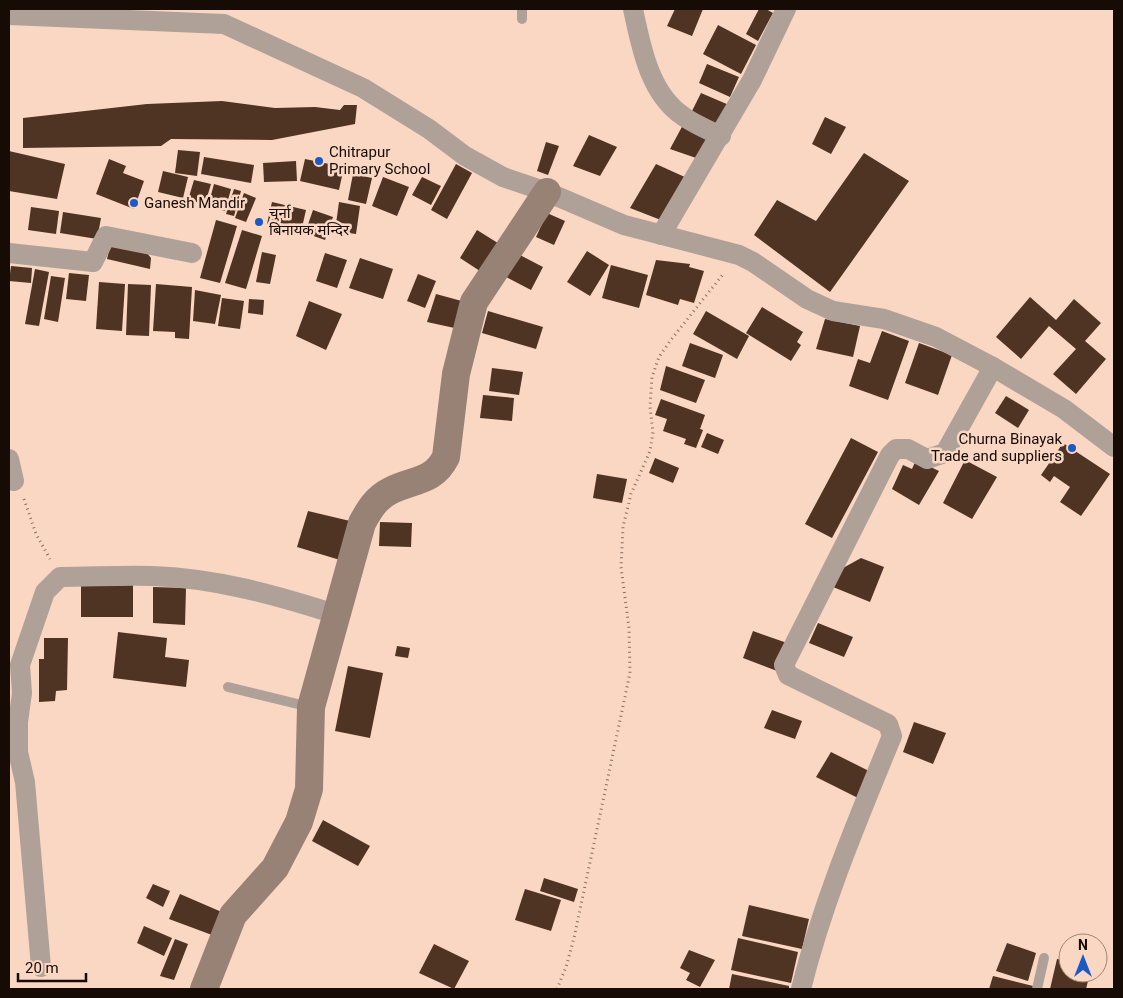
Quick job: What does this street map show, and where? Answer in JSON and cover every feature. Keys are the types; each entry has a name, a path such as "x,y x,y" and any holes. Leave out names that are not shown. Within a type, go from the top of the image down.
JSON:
{"street":[{"path":"633,9 642,49 662,97 683,117 721,136"},
{"path":"661,235 721,136 752,80 786,9"},
{"path":"9,16 201,16 224,24 363,88 429,129 465,156 503,177 547,192 624,225 738,255 753,262 807,299 833,311 884,319 919,330 994,367 1064,409 1114,447"},
{"path":"205,989 233,915 275,868 299,822 309,789 311,707 335,614 362,523 372,505 390,491 433,475 441,467 446,457 456,374 474,302 547,192"},
{"path":"9,253 93,262 106,236 192,253"},
{"path":"801,989 813,943 832,884 892,736 888,724 788,675 784,665 890,454 896,448 908,449 927,459 945,453 994,367"},
{"path":"9,459 14,481"},
{"path":"41,967 25,782 18,752 18,722 15,697 20,665 45,592 60,577 153,576 206,581 268,593 335,614"}],"lane":[{"path":"228,687 311,707"},
{"path":"1038,989 1044,958"}],"path":[{"path":"557,989 566,967 574,938 630,672 628,628 621,567 623,527 632,494 650,451 653,432 650,407 652,377 659,357 670,341 738,255"},
{"path":"14,481 22,493 36,534 60,577"}],"building":[{"path":"675,9 703,9 692,36 667,26"},
{"path":"759,9 766,9 773,13 758,41 746,34"},
{"path":"718,25 756,45 741,74 703,54"},
{"path":"707,64 739,77 730,97 699,83"},
{"path":"701,93 729,105 716,130 689,117"},
{"path":"222,101 275,108 315,107 340,110 344,105 357,105 355,124 272,140 171,139 161,146 23,148 23,118 147,104"},
{"path":"825,117 846,127 831,154 812,144"},
{"path":"684,123 711,133 699,159 670,149"},
{"path":"589,135 617,147 600,176 573,166"},
{"path":"546,142 559,146 548,175 537,171"},
{"path":"178,150 200,152 197,176 175,173"},
{"path":"9,151 65,164 57,199 9,191"},
{"path":"864,153 909,181 830,292 754,235 777,200 816,221"},
{"path":"204,157 254,165 251,183 201,174"},
{"path":"109,159 126,166 123,173 144,181 134,209 96,194"},
{"path":"305,159 344,167 339,190 300,181"},
{"path":"296,161 297,181 264,182 263,163"},
{"path":"456,164 472,173 447,219 431,210"},
{"path":"656,164 687,178 666,222 630,208"},
{"path":"163,171 188,177 183,198 158,192"},
{"path":"353,174 372,178 366,204 348,200"},
{"path":"383,177 409,187 397,216 372,206"},
{"path":"422,177 441,186 431,205 412,195"},
{"path":"194,180 211,184 205,204 188,200"},
{"path":"214,184 231,189 225,211 208,206"},
{"path":"234,189 241,191 234,216 226,214"},
{"path":"244,193 256,198 246,222 235,218"},
{"path":"272,202 306,210 301,232 267,224"},
{"path":"339,202 360,206 356,234 335,231"},
{"path":"31,207 59,211 56,234 28,230"},
{"path":"313,210 333,217 325,240 305,233"},
{"path":"63,212 101,218 97,239 60,233"},
{"path":"547,213 565,221 554,245 536,237"},
{"path":"216,220 237,226 220,283 200,278"},
{"path":"242,230 262,236 246,289 225,283"},
{"path":"477,230 501,245 483,273 460,258"},
{"path":"111,242 142,247 151,258 150,269 107,259"},
{"path":"587,251 609,265 590,296 567,282"},
{"path":"262,252 276,255 270,284 256,282"},
{"path":"325,253 347,260 337,288 316,281"},
{"path":"516,253 543,267 531,290 504,276"},
{"path":"360,258 393,269 383,299 349,288"},
{"path":"656,260 690,264 689,267 704,271 694,303 680,299 678,305 646,295"},
{"path":"611,265 648,275 639,308 602,298"},
{"path":"11,266 32,268 31,283 9,281"},
{"path":"35,269 49,272 39,326 25,324"},
{"path":"69,273 89,275 86,301 66,299"},
{"path":"418,274 436,281 425,308 407,301"},
{"path":"51,276 65,278 58,322 44,319"},
{"path":"99,282 125,284 122,331 96,329"},
{"path":"128,284 151,285 149,336 126,335"},
{"path":"156,284 192,287 189,339 175,338 175,332 153,331"},
{"path":"195,290 221,295 215,324 193,321"},
{"path":"436,294 469,303 459,329 427,322"},
{"path":"1030,297 1056,320 1074,299 1101,323 1085,341 1106,359 1076,394 1053,374 1076,349 1049,326 1021,359 996,337"},
{"path":"222,298 244,301 240,329 218,326"},
{"path":"249,299 264,300 263,315 248,313"},
{"path":"309,301 342,314 326,350 296,336"},
{"path":"762,307 803,332 797,342 801,345 791,361 746,333"},
{"path":"488,311 543,327 536,349 482,333"},
{"path":"706,311 749,336 737,359 693,334"},
{"path":"825,319 860,326 853,357 816,349"},
{"path":"882,331 909,341 888,400 849,386 858,359 870,363"},
{"path":"690,343 723,355 715,378 682,366"},
{"path":"919,343 952,355 938,395 905,383"},
{"path":"666,366 705,380 696,403 660,390"},
{"path":"492,368 523,372 519,395 489,391"},
{"path":"483,395 514,398 512,421 480,418"},
{"path":"1006,396 1029,410 1018,428 995,413"},
{"path":"661,399 705,415 700,429 703,430 696,448 684,444 686,439 663,431 667,419 655,415"},
{"path":"707,433 724,440 718,454 701,447"},
{"path":"851,438 878,452 832,538 805,524"},
{"path":"1063,443 1110,474 1081,516 1060,502 1070,487 1054,476 1050,482 1041,475"},
{"path":"655,458 679,468 673,483 649,473"},
{"path":"916,460 939,471 919,505 892,489 903,465 912,469"},
{"path":"965,460 997,477 972,519 943,503"},
{"path":"597,474 627,479 622,503 593,498"},
{"path":"308,511 350,521 340,560 297,547"},
{"path":"380,522 412,523 411,547 379,546"},
{"path":"861,558 884,567 870,602 833,587 843,568"},
{"path":"81,581 133,581 133,617 81,617"},
{"path":"153,587 186,588 185,625 153,623"},
{"path":"818,623 853,637 844,657 809,643"},
{"path":"753,631 787,643 777,671 743,658"},
{"path":"118,632 167,638 165,657 189,660 186,687 113,678"},
{"path":"44,638 68,638 67,690 56,691 55,701 39,702 39,659 44,659"},
{"path":"397,646 410,648 408,658 395,656"},
{"path":"348,666 383,673 370,738 335,731"},
{"path":"772,710 802,721 795,739 764,728"},
{"path":"914,722 946,733 933,764 903,752"},
{"path":"831,752 873,773 860,799 816,777"},
{"path":"323,820 370,846 358,866 312,841"},
{"path":"544,878 578,889 574,902 540,891"},
{"path":"153,884 170,891 163,907 146,898"},
{"path":"525,889 561,900 551,931 515,920"},
{"path":"180,894 224,913 212,935 169,919"},
{"path":"749,905 809,919 802,949 742,936"},
{"path":"144,926 172,938 164,956 137,943"},
{"path":"738,938 798,952 791,983 731,970"},
{"path":"175,939 188,944 174,980 160,976"},
{"path":"1007,943 1036,953 1028,981 996,971"},
{"path":"434,944 469,961 454,989 419,973"},
{"path":"689,950 715,960 700,987 686,980 690,973 680,968"},
{"path":"1057,959 1058,983 1088,983 1086,989 1050,989"},
{"path":"732,974 789,986 789,989 729,989"},
{"path":"993,976 1033,986 1033,989 989,989"}],"place":[{"name":"Chitrapur Primary School","path":"319,161"},
{"name":"Ganesh Mandir","path":"134,203"},
{"name":"चुर्ना बिनायक मन्दिर","path":"259,222"},
{"name":"Churna Binayak Trade and suppliers","path":"1072,448"}]}
